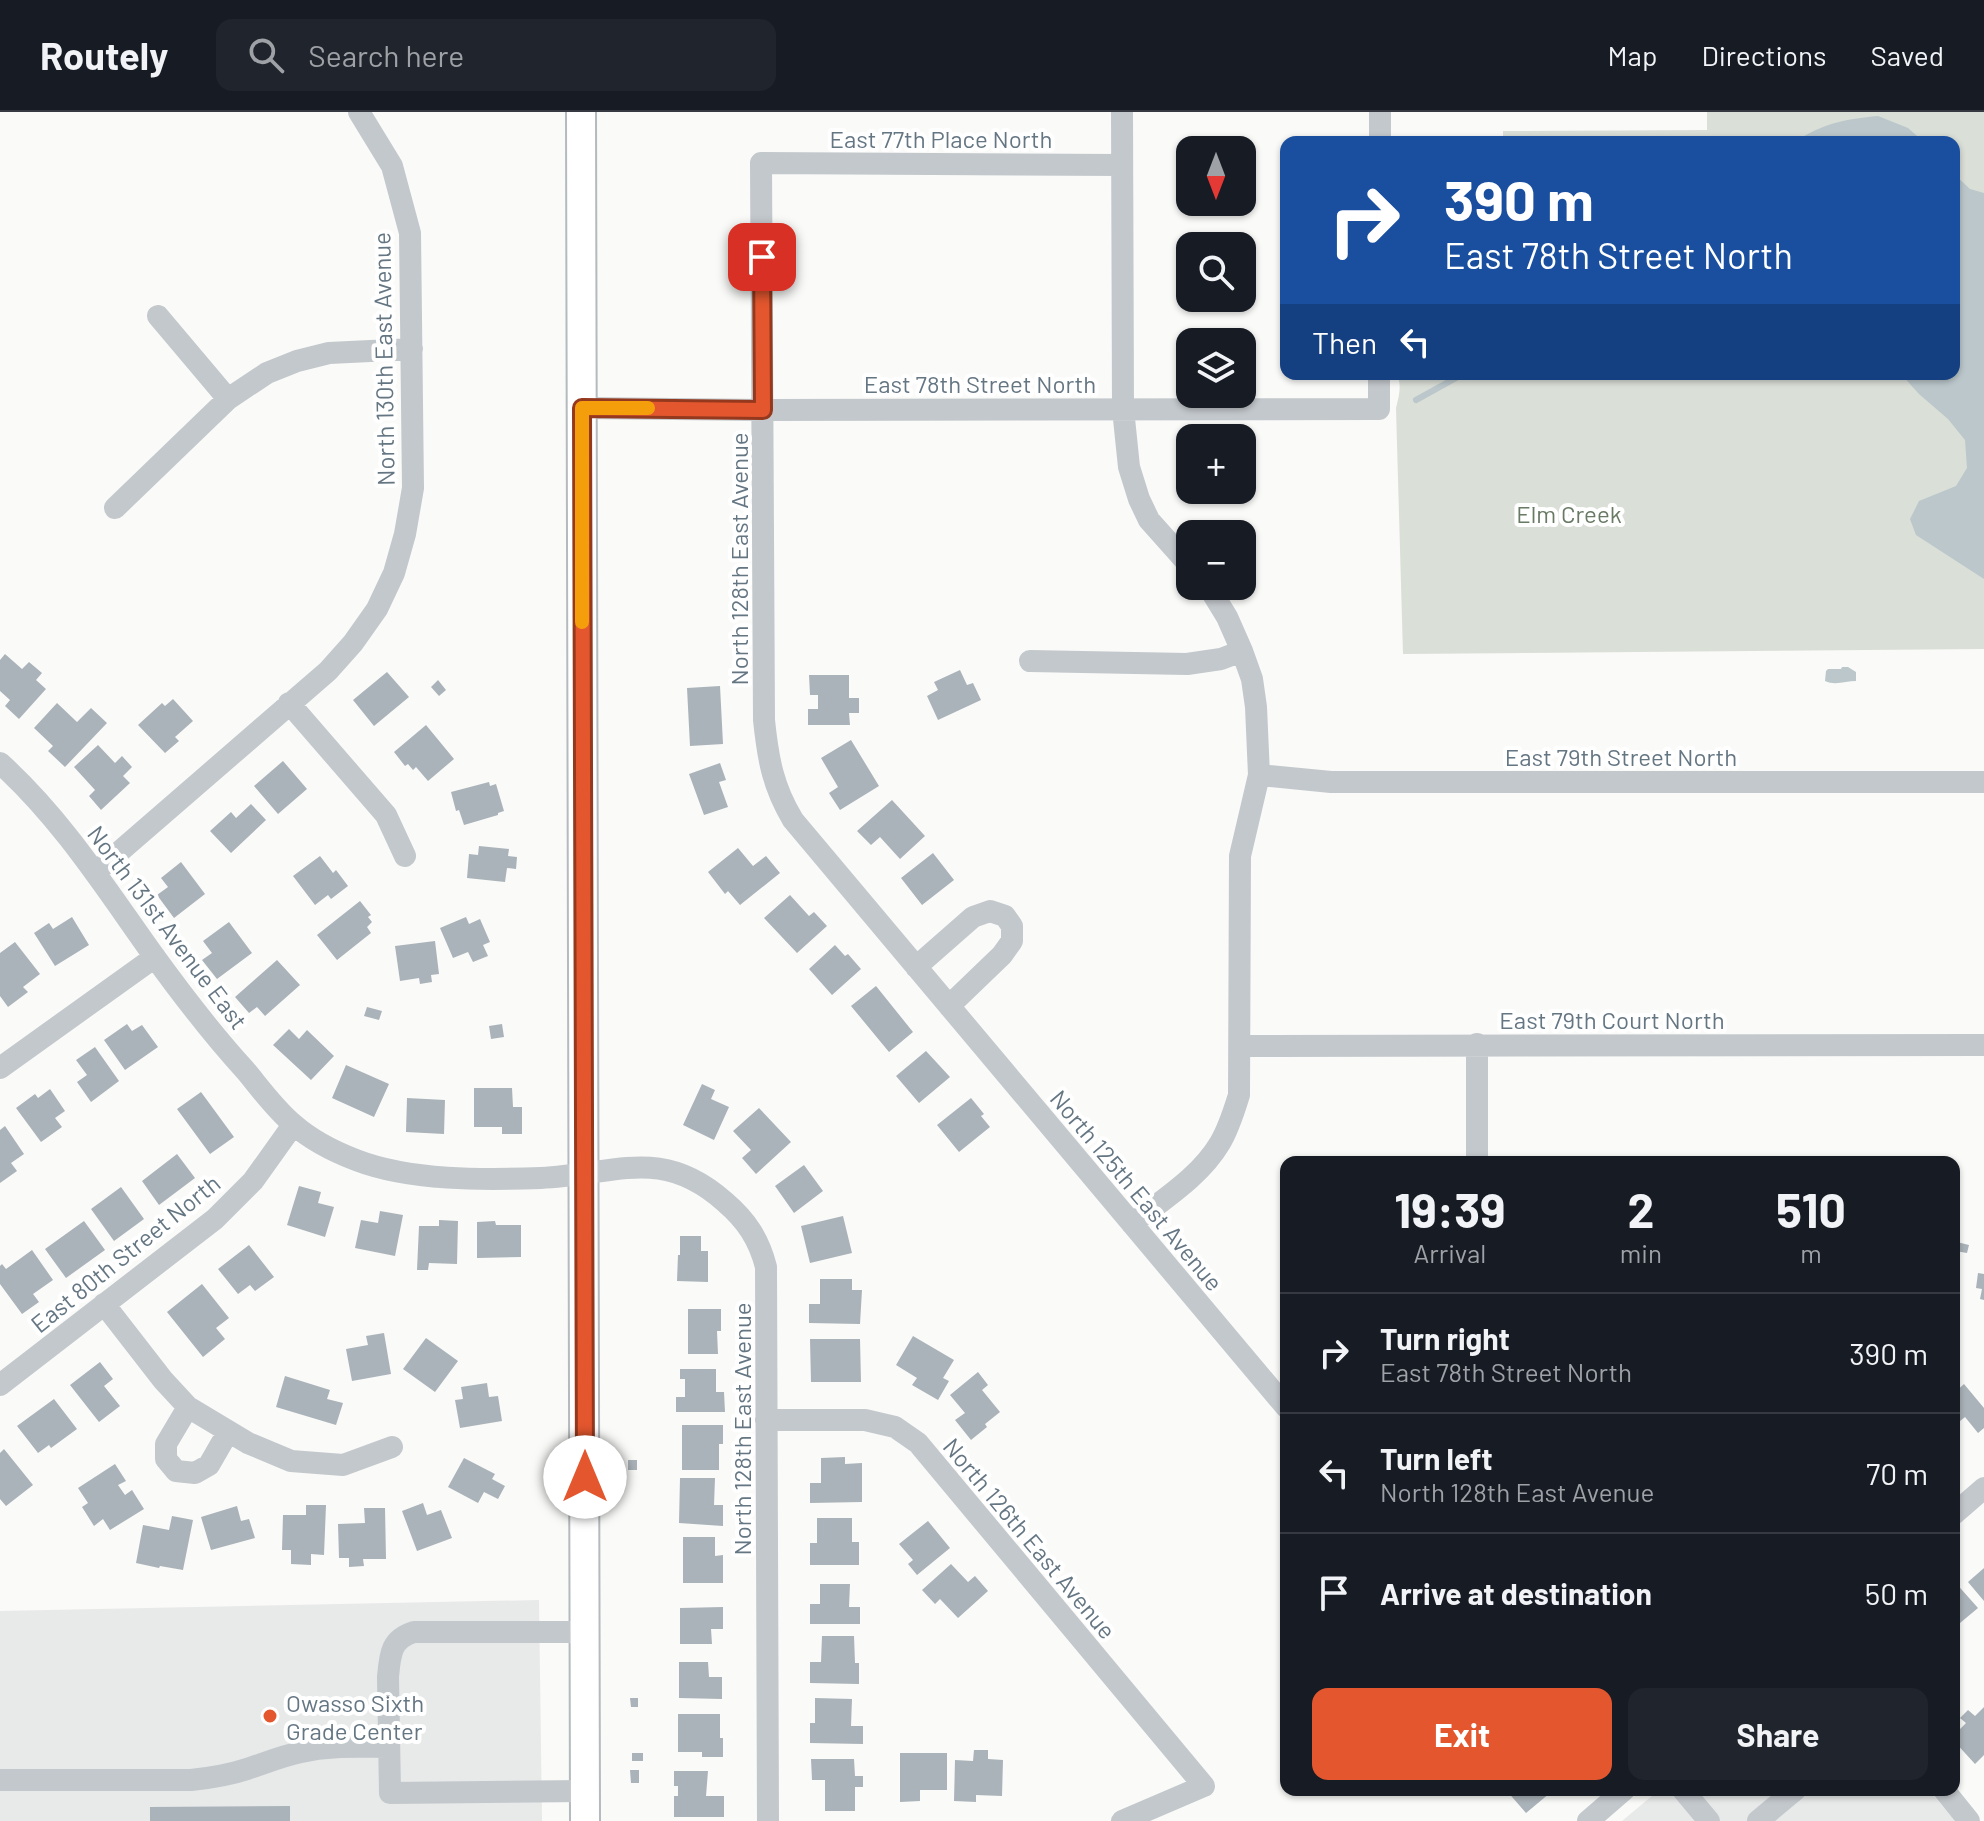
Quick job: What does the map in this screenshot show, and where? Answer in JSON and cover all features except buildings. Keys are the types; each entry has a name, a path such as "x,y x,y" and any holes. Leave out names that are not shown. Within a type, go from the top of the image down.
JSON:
{"main road":[{"path":"581,112 585,1821"}],"street":[{"name":"North 130th East Avenue","path":"96,872 328,671 377,609 394,573 413,488 410,233 392,166 359,112"},
{"path":"1122,112 1123,409 1129,467 1149,520 1176,550"},
{"path":"1380,112 1380,136"},
{"name":"East 77th Place North","path":"761,163 1122,165"},
{"name":"North 128th East Avenue","path":"761,163 764,720 767,753 782,801 815,846"},
{"path":"158,316 228,399"},
{"path":"115,508 228,399 267,373 329,353 412,349"},
{"name":"East 78th Street North","path":"582,408 1379,409 1379,380"},
{"path":"1132,1224 1199,1170 1220,1143 1239,1095 1240,856 1259,775 1256,707 1252,679 1242,651 1217,600"},
{"path":"1030,661 1187,664 1221,659 1242,651"},
{"path":"289,703 386,815 405,856"},
{"name":"North 131st Avenue East","path":"0,763 27,787 72,840 214,1035 293,1125"},
{"name":"East 79th Street North","path":"1259,775 1331,782 1984,782"},
{"name":"North 125th East Avenue","path":"815,846 1280,1400"},
{"path":"916,967 973,917 990,911 1005,916 1012,926 1012,941 1002,955 949,1006"},
{"path":"0,1068 155,957"},
{"path":"1477,1044 1477,1156"},
{"name":"East 79th Court North","path":"1240,1046 1984,1045"},
{"path":"293,1125 355,1160 411,1174 538,1178 583,1172"},
{"name":"East 80th Street North","path":"0,1385 215,1219 253,1181 293,1125"},
{"name":"North 128th East Avenue","path":"583,1172 624,1166 652,1167 700,1182 739,1215 750,1229 766,1267 768,1821"},
{"path":"104,1304 188,1407 248,1443 291,1461 343,1465 392,1447"},
{"path":"188,1407 166,1444 166,1459 176,1471 195,1473 209,1465 228,1432"},
{"name":"North 126th East Avenue","path":"766,1420 865,1420 895,1427 918,1443 1204,1786 1122,1821"},
{"path":"1960,1509 1984,1488"},
{"path":"585,1632 414,1632 403,1635 395,1643 388,1677 390,1793 585,1791"},
{"path":"0,1780 191,1780 216,1777 305,1751 335,1747 389,1747"},
{"path":"1588,1821 1611,1796"},
{"path":"1696,1796 1709,1821"},
{"path":"1758,1821 1788,1796"},
{"path":"1949,1796 1969,1821"},
{"path":"1976,1821 1984,1815"}],"shaded area":[{"path":"1878,116 1908,128 1917,136 1805,136 1835,123"},
{"path":"1960,180 1970,189 1984,193 1984,579 1916,535 1910,519 1919,501 1956,486 1967,468 1965,440 1948,419 1906,380 1960,380"},
{"path":"1842,667 1856,672 1856,681 1825,681 1828,669"},
{"name":"Owasso Sixth Grade Center","path":"539,1600 542,1821 0,1821 0,1611"},
{"path":"1652,1796 1934,1796 1955,1821 1622,1821"}],"green space":[{"name":"Elm Creek","path":"1707,112 1984,112 1984,649 1403,654 1396,408 1398,380 1960,380 1960,136 1503,136 1503,131 1707,130"}],"waterway":[{"path":"1416,400 1452,380"}],"slow traffic":[{"path":"582,622 582,408 648,408"}],"place":[{"name":"Owasso Sixth Grade Center","path":"270,1716"}],"route":[{"path":"585,1477 582,408 763,410 762,257"}]}
